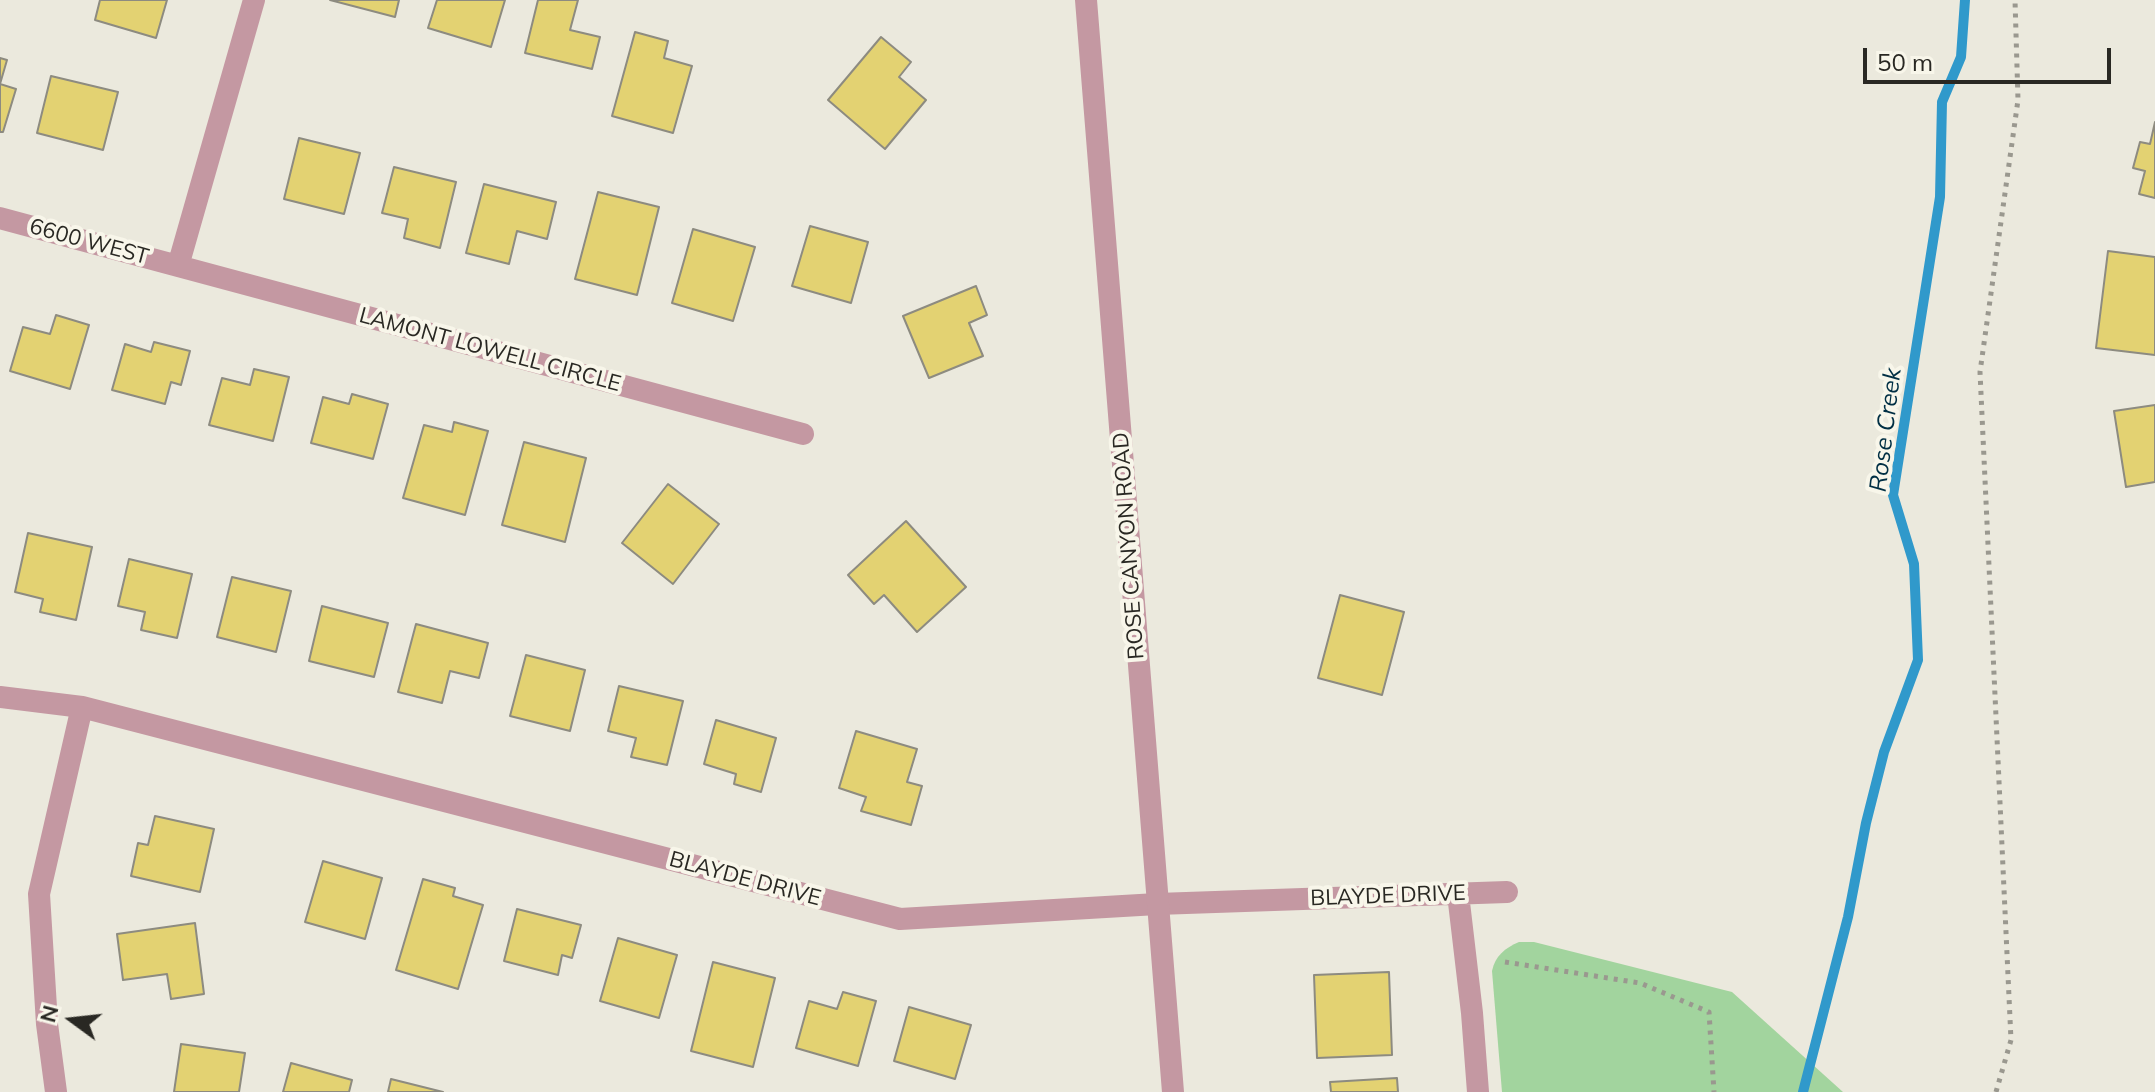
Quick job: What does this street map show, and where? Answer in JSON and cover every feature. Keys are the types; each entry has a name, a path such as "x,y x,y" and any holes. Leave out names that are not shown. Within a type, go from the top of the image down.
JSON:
{"street":[{"path":"178,266 254,0"},
{"name":"ROSE CANYON ROAD","path":"1086,0 1173,1092"},
{"name":"6600 WEST","path":"0,218 178,266"},
{"name":"LAMONT LOWELL CIRCLE","path":"178,266 803,434"},
{"name":"BLAYDE DRIVE","path":"0,697 82,707 900,919 1157,904 1507,892"},
{"path":"56,1092 47,1024 39,894 82,707"},
{"path":"1458,894 1478,1092"}],"path":[{"path":"1996,1092 2011,1040 1980,372 2018,100 2015,0"},
{"path":"1505,962 1640,983 1709,1012 1714,1092"}],"green space":[{"path":"1519,942 1534,942 1732,992 1843,1092 1502,1092 1492,971 1501,953"}],"building":[{"path":"100,0 167,0 156,38 95,20"},
{"path":"330,0 399,0 395,17"},
{"path":"437,0 505,0 491,47 428,28"},
{"path":"538,0 578,0 570,30 600,37 592,69 525,53"},
{"path":"635,32 668,41 664,58 692,66 673,133 612,116"},
{"path":"881,37 911,62 899,77 926,100 885,149 828,100"},
{"path":"0,58 7,60 0,84"},
{"path":"51,76 118,92 103,150 37,133"},
{"path":"0,84 16,89 3,132 0,132"},
{"path":"2155,122 2155,198 2139,194 2145,171 2133,168 2140,142 2150,144"},
{"path":"299,138 360,153 344,214 284,199"},
{"path":"394,167 456,182 440,248 404,238 408,219 382,213"},
{"path":"484,184 556,202 547,239 517,231 509,264 466,253"},
{"path":"598,192 659,207 637,295 575,279"},
{"path":"810,226 868,242 851,303 792,286"},
{"path":"693,229 755,247 733,321 672,303"},
{"path":"2108,251 2155,257 2155,355 2096,348"},
{"path":"976,286 987,315 969,323 983,356 929,378 903,316"},
{"path":"56,315 89,325 70,389 10,371 23,327 50,334"},
{"path":"154,342 190,351 181,385 171,382 165,404 112,390 125,344 151,352"},
{"path":"254,369 289,377 273,441 209,425 222,378 250,385"},
{"path":"352,394 388,404 373,459 311,443 323,397 349,404"},
{"path":"2155,405 2155,482 2126,487 2114,411"},
{"path":"454,422 488,431 465,515 403,498 424,425 452,432"},
{"path":"524,442 586,458 565,542 502,525"},
{"path":"668,484 719,524 673,584 622,543"},
{"path":"906,521 966,587 917,632 884,595 874,604 848,575"},
{"path":"28,533 92,547 76,620 40,612 43,599 15,592"},
{"path":"129,559 192,574 177,638 141,630 145,612 118,606"},
{"path":"232,577 291,591 276,652 217,637"},
{"path":"1340,595 1404,612 1382,695 1318,678"},
{"path":"322,606 388,623 374,677 309,661"},
{"path":"416,624 488,643 479,678 450,671 442,703 398,692"},
{"path":"526,655 585,670 570,731 510,716"},
{"path":"619,686 683,701 667,765 631,757 636,738 608,731"},
{"path":"716,720 776,738 761,792 734,784 736,774 704,764"},
{"path":"856,731 917,749 907,782 922,786 911,825 861,811 866,797 839,788"},
{"path":"155,816 214,829 200,892 131,876 138,843 148,845"},
{"path":"323,861 382,878 365,939 305,922"},
{"path":"423,879 455,888 453,896 483,905 458,989 396,970"},
{"path":"517,909 581,925 572,958 562,955 558,975 504,961"},
{"path":"195,923 204,994 171,999 167,974 123,980 117,934"},
{"path":"618,938 677,955 659,1018 600,1001"},
{"path":"713,962 775,978 753,1067 691,1051"},
{"path":"1389,972 1392,1055 1317,1058 1314,975"},
{"path":"843,992 876,1001 858,1066 796,1048 809,1001 837,1009"},
{"path":"909,1007 971,1025 955,1079 894,1061"},
{"path":"181,1044 245,1053 239,1092 174,1092"},
{"path":"291,1063 352,1080 349,1092 283,1092"},
{"path":"1397,1078 1398,1092 1331,1092 1330,1082"},
{"path":"391,1079 443,1092 388,1092"}],"waterway":[{"name":"Rose Creek","path":"1803,1092 1848,917 1866,823 1884,752 1918,660 1914,564 1893,495 1940,197 1942,102 1961,57 1965,0"}]}
